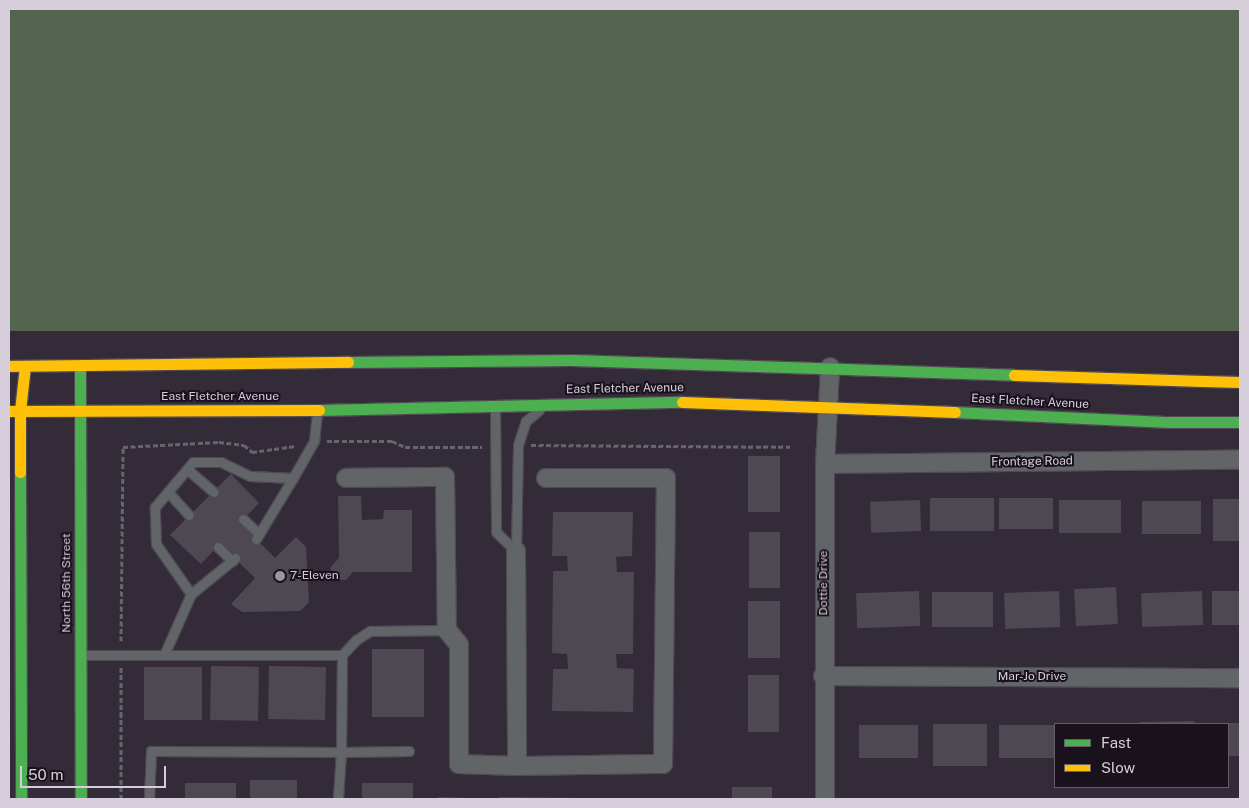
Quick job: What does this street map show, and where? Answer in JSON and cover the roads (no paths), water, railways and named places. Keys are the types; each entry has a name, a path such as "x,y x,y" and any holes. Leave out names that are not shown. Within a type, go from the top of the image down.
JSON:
{"main road":[{"name":"East Fletcher Avenue","path":"9,366 80,367 572,360 1240,382"},
{"path":"21,799 15,768 22,611 15,530 15,411 25,366"},
{"name":"North 56th Street","path":"80,367 82,411 81,799"},
{"name":"East Fletcher Avenue","path":"15,411 317,410 495,404 748,402 1170,422 1240,422"}],"street":[{"name":"Dottie Drive","path":"826,799 824,676 825,464 830,367"},
{"name":"Frontage Road","path":"825,464 1240,460"},
{"path":"346,478 445,477 447,630 459,645 458,764 517,766 664,764 666,478 546,478"},
{"path":"516,551 517,766"},
{"name":"Mar-Jo Drive","path":"824,676 1240,678"}],"lane":[{"path":"495,404 496,532 516,551"},
{"path":"516,551 518,445 526,421 547,404"},
{"path":"243,519 257,536 314,442 317,410"},
{"path":"192,594 156,544 155,507 187,469 194,462 221,462 250,476 293,478"},
{"path":"187,469 213,492"},
{"path":"168,492 189,515"},
{"path":"164,655 192,594 233,559 218,547"},
{"path":"9,611 22,611"},
{"path":"338,799 341,752 342,655 356,640 370,631 447,630"},
{"path":"80,655 342,655"},
{"path":"149,799 151,751 409,751"}],"place":[{"name":"7-Eleven","path":"280,576"}]}
